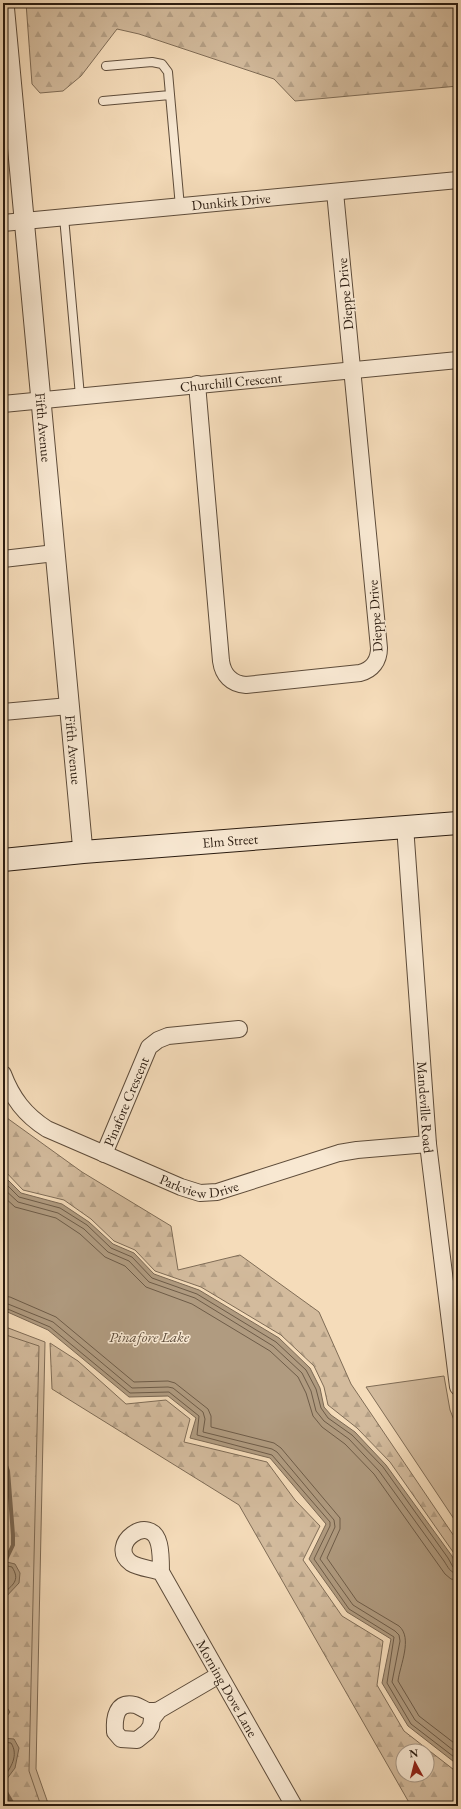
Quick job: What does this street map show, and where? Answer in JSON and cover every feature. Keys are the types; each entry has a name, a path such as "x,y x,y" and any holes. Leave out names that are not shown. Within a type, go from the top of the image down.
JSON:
{"main road":[{"name":"Elm Street","path":"3,860 83,852 458,823"}],"street":[{"name":"Fifth Avenue","path":"4,3 23,221 83,852"},
{"name":"Dunkirk Drive","path":"3,223 458,180"},
{"name":"Dieppe Drive","path":"196,384 222,666 224,673 229,679 236,683 246,685 360,673 372,667 378,658 379,648 335,192"},
{"name":"Churchill Crescent","path":"3,404 196,384 458,360"},
{"path":"3,559 55,553"},
{"path":"3,712 69,706"},
{"name":"Mandeville Road","path":"406,826 428,1144 458,1387"},
{"name":"Pinafore Crescent","path":"104,1154 146,1052 153,1043 168,1036 239,1029"},
{"name":"Parkview Drive","path":"3,1074 14,1098 35,1121 60,1136 194,1192 205,1193 222,1191 339,1153 428,1144"},
{"name":"Morning Dove Lane","path":"161,1572 294,1806"},
{"path":"159,1710 219,1675"}],"lane":[{"path":"106,66 152,62 162,64 168,72 180,206"},
{"path":"103,101 170,95"},
{"path":"64,217 80,396"}],"green space":[{"path":"26,3 458,3 458,86 295,101 274,79 139,34 117,29 81,76 63,91 40,93 32,84"},
{"path":"3,1113 7,1118 82,1172 171,1226 178,1270 240,1255 319,1312 351,1384 458,1542 458,1559 390,1462 357,1428 328,1405 324,1387 314,1366 281,1335 201,1287 155,1271 135,1250 114,1241 91,1219 64,1200 23,1190 3,1169"},
{"path":"3,1326 45,1342 36,1769 49,1806 3,1806"},
{"path":"3,1334 39,1346 29,1771 41,1806 3,1806"},
{"path":"50,1343 78,1361 126,1404 166,1400 190,1419 184,1442 267,1462 295,1500 320,1526 303,1560 342,1616 383,1641 377,1685 404,1731 419,1743 395,1743 395,1778 239,1505 52,1389"},
{"path":"444,1376 450,1410 458,1430 458,1525 366,1387"},
{"path":"435,1755 458,1773 458,1806 411,1806 398,1783 435,1783"}],"water":[{"name":"Pinafore Lake","path":"3,1175 21,1193 62,1204 89,1222 113,1244 134,1253 154,1274 199,1290 279,1338 310,1368 320,1388 324,1407 331,1415 355,1432 386,1465 452,1556 458,1568 458,1765 435,1747 435,1743 430,1743 408,1726 382,1683 391,1639 347,1612 309,1559 326,1524 270,1458 190,1438 196,1418 168,1396 129,1397 48,1330 3,1310"},
{"path":"3,1561 15,1564 20,1573 19,1583 3,1600"},
{"path":"3,1702 10,1712 3,1721"},
{"path":"3,1738 14,1739 19,1748 15,1768 3,1784"}],"waterway":[{"path":"3,1458 8,1471 13,1535 13,1545 3,1566"},
{"path":"3,1787 14,1806"}]}
